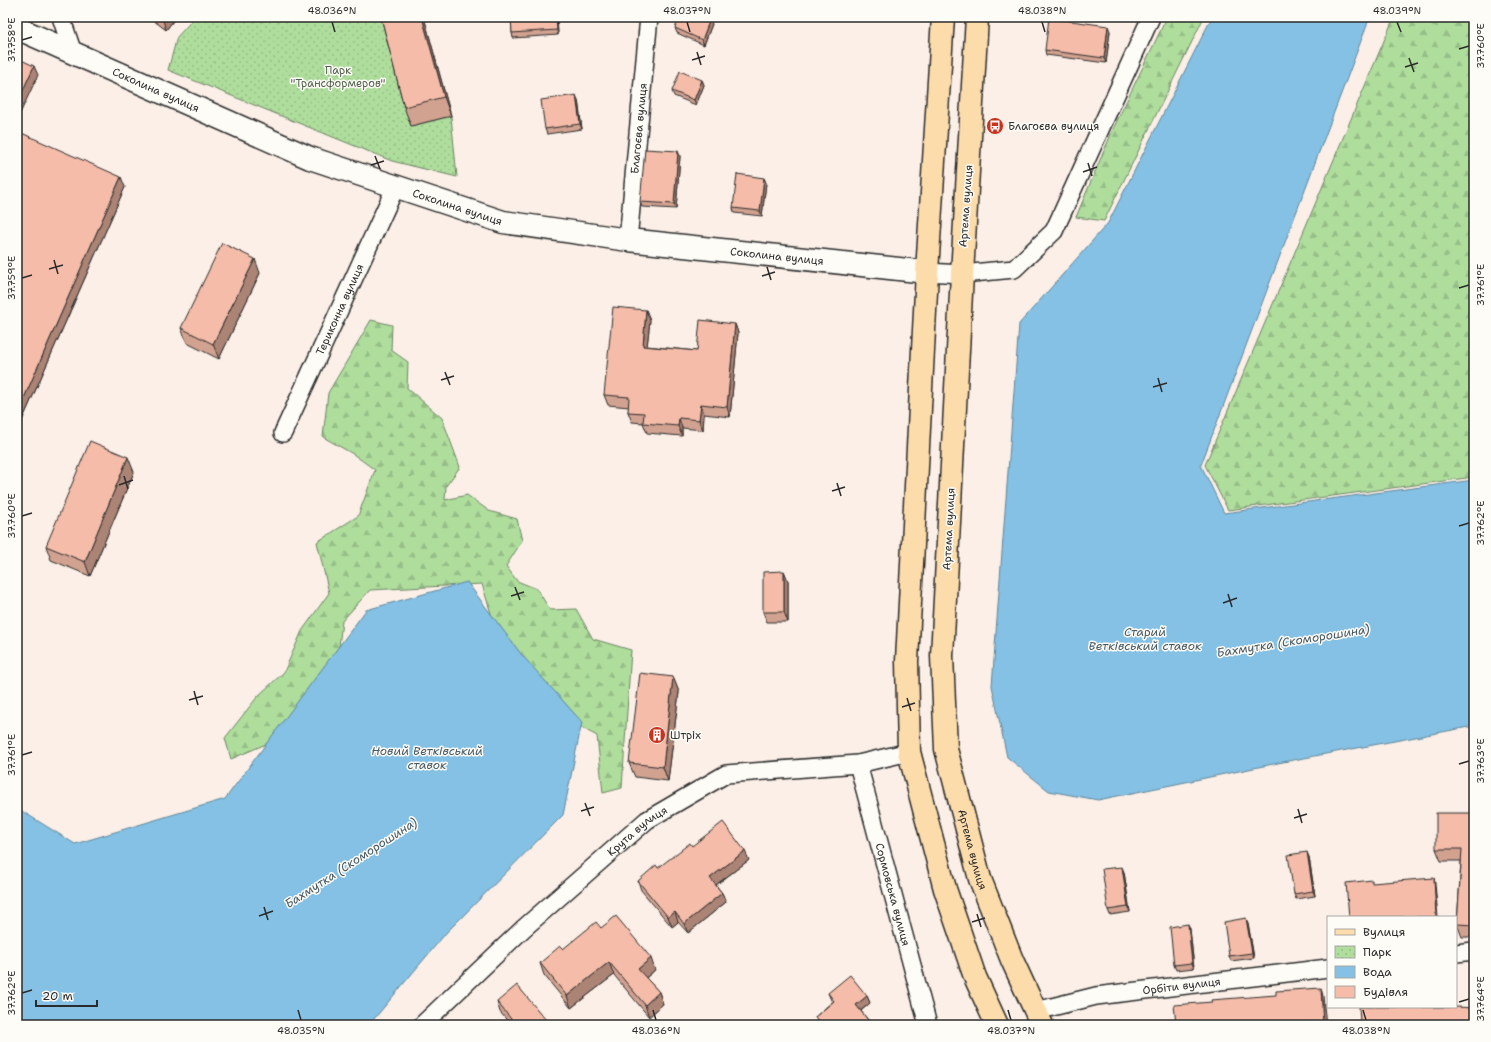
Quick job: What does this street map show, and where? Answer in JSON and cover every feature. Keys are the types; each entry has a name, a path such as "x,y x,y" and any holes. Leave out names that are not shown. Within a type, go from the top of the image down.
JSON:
{"main road":[{"path":"943,17 927,272 907,661 910,752 945,889 975,977 997,1025"},
{"name":"Артема вулиця","path":"977,17 942,656 946,749 980,879 1012,960 1039,1018"}],"street":[{"path":"60,17 73,53"},
{"name":"Благоєва вулиця","path":"628,240 650,17"},
{"path":"927,272 962,274 1014,269 1054,231 1150,17"},
{"name":"Соколина вулиця","path":"17,28 310,158 503,222 628,240 927,272"},
{"name":"Териконна вулиця","path":"282,433 396,186"},
{"name":"Крута вулиця","path":"422,1025 524,928 647,820 726,774 858,764 910,752"},
{"name":"Сормовська вулиця","path":"858,764 925,1024"},
{"path":"1457,953 1474,951"},
{"name":"Орбіти вулиця","path":"1039,1018 1096,996 1327,968"}],"green space":[{"name":"Парк \"Трансформеров\"","path":"195,17 383,17 411,126 451,116 457,177 392,161 168,70 177,37"},
{"path":"1167,17 1204,17 1104,221 1076,217 1114,127"},
{"path":"1394,17 1474,17 1474,477 1228,510 1205,465"},
{"path":"371,320 392,325 391,350 408,362 407,388 442,418 460,467 446,486 445,500 467,495 489,511 517,519 522,541 506,566 517,581 537,589 550,610 576,609 593,639 631,650 622,788 603,793 597,736 556,714 500,643 482,584 370,590 342,621 336,673 304,717 266,744 231,759 225,738 258,696 284,672 302,631 329,593 317,542 358,516 375,470 353,454 323,437 328,393"}],"water":[{"name":"Старий Ветківський ставок","path":"1212,17 1370,17 1201,465 1224,513 1474,480 1474,726 1283,762 1098,800 1049,791 1007,757 992,686 1019,324 1108,223"},
{"name":"Новий Ветківський ставок","path":"467,582 521,654 582,722 563,815 446,933 374,1019 367,1025 17,1025 17,808 75,844 225,799 366,610"}],"building":[{"path":"381,17 422,17 444,97 404,107"},
{"path":"511,17 556,17 557,30 512,33"},
{"path":"680,17 704,17 710,19 702,40 675,28"},
{"path":"1049,18 1108,26 1104,58 1045,50"},
{"path":"17,58 34,66 17,103"},
{"path":"680,71 702,80 694,100 672,91"},
{"path":"576,95 580,124 545,129 541,100"},
{"path":"17,131 121,177 17,414 17,165 20,158 17,157"},
{"path":"645,149 678,151 674,204 640,202"},
{"path":"737,174 764,178 760,211 733,208"},
{"path":"222,243 255,259 213,344 181,328"},
{"path":"613,307 646,310 643,346 697,351 700,320 735,324 727,407 701,404 699,420 679,418 678,426 643,423 644,413 628,412 629,397 604,395"},
{"path":"90,441 128,457 85,562 46,546"},
{"path":"784,571 784,612 763,612 763,572"},
{"name":"Штріх","path":"640,673 673,677 663,767 629,763"},
{"path":"1436,813 1474,813 1474,925 1457,924 1462,849 1436,849"},
{"path":"723,822 745,851 710,878 722,893 684,924 675,912 668,917 638,881 656,865 658,868 690,843 692,846"},
{"path":"1307,852 1313,891 1294,894 1288,855"},
{"path":"1122,867 1128,907 1108,910 1102,869"},
{"path":"1434,878 1436,916 1349,916 1346,883 1372,880 1372,883"},
{"path":"616,916 651,958 638,969 659,992 645,1005 609,962 567,996 540,963 560,946 563,949 596,922 601,928"},
{"path":"1246,918 1252,953 1229,956 1224,922"},
{"path":"1188,924 1192,963 1174,965 1170,927"},
{"path":"850,975 867,996 856,1005 872,1025 822,1025 815,1017 834,1001 828,993"},
{"path":"517,985 546,1020 540,1025 516,1025 497,1002"},
{"path":"1321,988 1323,1025 1174,1025 1176,1024 1174,1005 1212,1002 1211,1000 1276,995 1276,991"},
{"path":"1457,1007 1474,1008 1474,1025 1323,1025 1360,1022 1359,1008"}],"place":[{"name":"Благоєва вулиця","path":"995,126"},
{"name":"Штріх","path":"657,735"}],"water label":[{"name":"Бахмутка (Скоморошина)","path":"1293,641"},
{"name":"Бахмутка (Скоморошина)","path":"351,863"}]}
